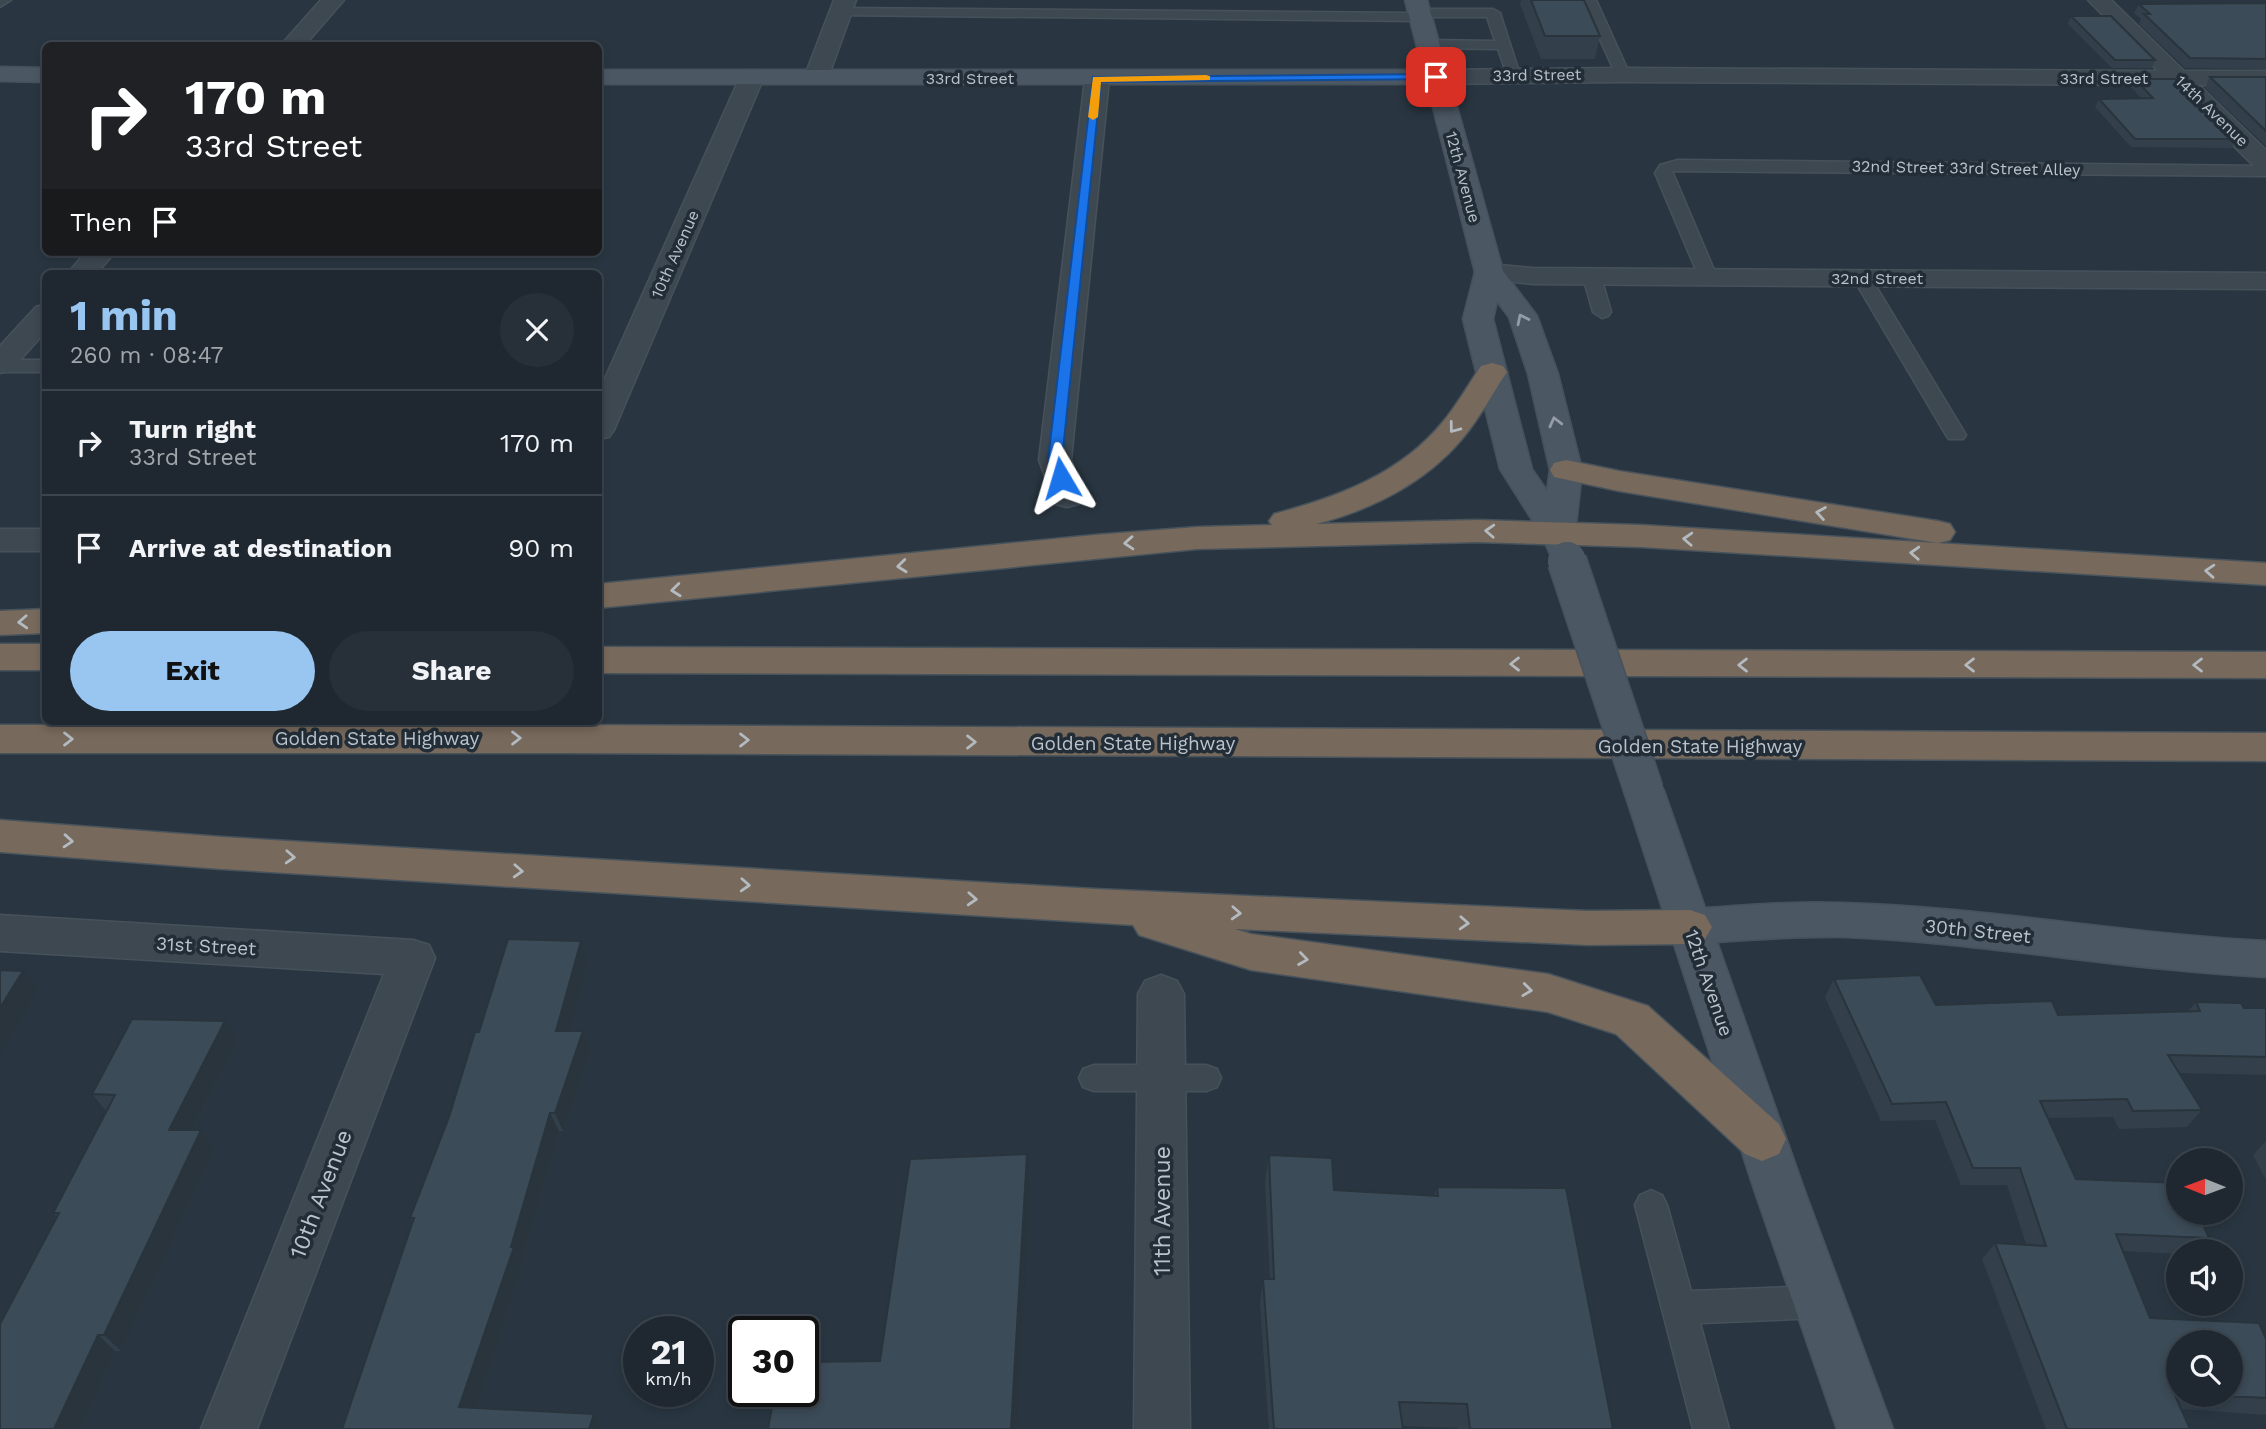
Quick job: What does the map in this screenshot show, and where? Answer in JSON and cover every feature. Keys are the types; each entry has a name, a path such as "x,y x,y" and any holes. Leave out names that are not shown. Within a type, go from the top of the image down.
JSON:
{"highway":[{"path":"1197,538 1316,513 1341,506 1387,485 1423,460 1446,438 1492,372"},
{"path":"1566,470 1619,481 2154,567"},
{"path":"602,596 1094,545 1197,538 1477,531 1562,548 1641,536 2266,574"},
{"path":"0,623 42,621"},
{"path":"0,657 42,657"},
{"path":"602,660 2266,666"},
{"name":"Golden State Highway","path":"0,739 411,738 2266,747"},
{"path":"0,836 222,853 1095,906 1588,928 1690,927"},
{"path":"1095,906 1251,952 1548,993 1632,1020 1762,1139"}],"main road":[{"name":"12th Avenue","path":"1418,10 1489,272 1523,316 1543,374 1566,470 1562,548"},
{"path":"0,74 42,75"},
{"name":"33rd Street","path":"602,77 1436,77"},
{"name":"12th Avenue","path":"1489,272 1478,319 1516,469 1562,548 1762,1139 1865,1429"},
{"name":"30th Street","path":"1690,927 1780,920 1862,920 2143,950 2266,959"}],"street":[{"path":"294,42 333,0"},
{"name":"14th Avenue","path":"2099,0 2266,164"},
{"path":"816,78 842,6"},
{"name":"33rd Street","path":"1436,77 1623,75 2266,78"},
{"name":"10th Avenue","path":"602,421 752,77"},
{"path":"1067,497 1055,460 1097,79"},
{"path":"85,270 97,256"},
{"name":"32nd Street","path":"1489,272 1592,277 2266,281"},
{"path":"0,365 42,318"},
{"path":"0,540 42,540"},
{"name":"31st Street","path":"0,933 413,958"},
{"name":"10th Avenue","path":"229,1429 413,958"},
{"name":"11th Avenue","path":"1161,994 1183,1077 1163,1429"}],"lane":[{"path":"0,3 4,0"},
{"path":"1589,0 1623,75"},
{"path":"842,6 1418,10 1491,7 1513,75"},
{"path":"1427,44 1504,45"},
{"name":"32nd Street 33rd Street Alley","path":"1708,277 1663,173 1666,168 1678,165 2266,171"},
{"path":"1592,277 1602,312"},
{"path":"1862,278 1956,435"},
{"path":"0,365 42,366"},
{"path":"1094,1078 1183,1077"},
{"path":"1651,1205 1711,1429"},
{"path":"1679,1308 1819,1302"}],"building":[{"path":"1531,0 1584,0 1600,36 1545,36"},
{"path":"2266,3 2266,59 2190,58 2144,14 2150,14 2139,4"},
{"path":"2071,16 2111,16 2155,60 2115,60"},
{"path":"2210,77 2266,77 2266,131"},
{"path":"2135,79 2175,79 2236,139 2135,139 2099,99 2153,98"},
{"path":"508,939 581,941 556,1031 583,1031 555,1113 550,1113 511,1247 514,1247 459,1407 594,1414 589,1429 342,1429 414,1218 410,1218 449,1117 475,1032 479,1032"},
{"path":"0,970 23,971 0,1008"},
{"path":"1920,975 1936,1005 2052,1001 2058,1015 2200,1011 2196,1002 2241,1003 2244,1008 2266,1008 2266,1057 2168,1055 2202,1110 2133,1111 2127,1099 2040,1101 2076,1179 2166,1182 2166,1225 2203,1225 2209,1238 2116,1234 2150,1318 2259,1323 2266,1339 2266,1398 2243,1397 2243,1330 2166,1330 2166,1407 2180,1407 2190,1429 2067,1429 1995,1243 2046,1246 2020,1168 1973,1168 1946,1102 1892,1104 1834,979"},
{"path":"132,1019 225,1021 169,1130 201,1130 104,1335 98,1335 54,1429 0,1429 0,1324 59,1213 53,1213 115,1095 92,1094"},
{"path":"1027,1154 1011,1429 768,1429 772,1407 819,1407 819,1362 880,1361 910,1159"},
{"path":"1269,1155 1332,1158 1334,1190 1438,1196 1437,1187 1566,1188 1613,1429 1470,1429 1467,1404 1399,1402 1403,1429 1274,1429 1263,1279 1274,1279"}],"slow traffic":[{"path":"1093,117 1097,79 1206,78"}],"route":[{"path":"1061,478 1055,460 1097,79 1436,77"}]}
